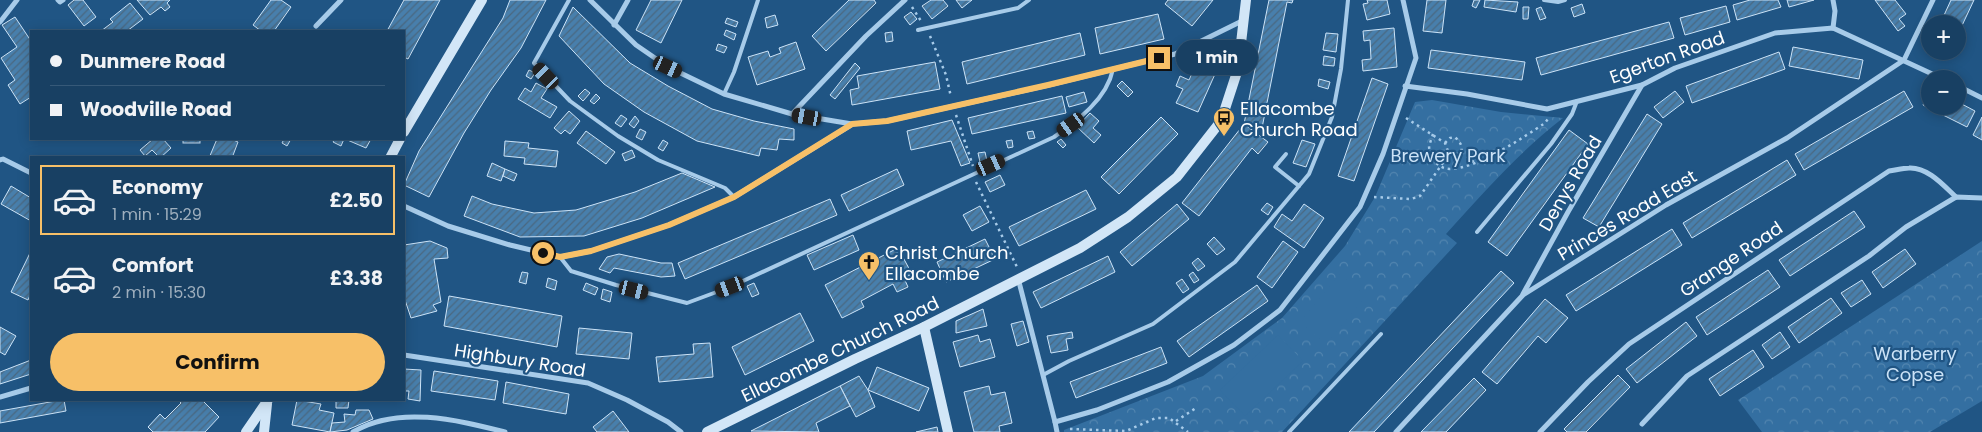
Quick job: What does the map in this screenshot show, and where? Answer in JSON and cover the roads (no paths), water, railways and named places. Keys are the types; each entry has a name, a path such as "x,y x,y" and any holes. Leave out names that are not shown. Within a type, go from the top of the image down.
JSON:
{"street":[{"path":"0,22 17,0"},
{"path":"58,0 60,2 63,0"},
{"path":"316,26 341,0"},
{"path":"405,130 482,0"},
{"path":"590,0 636,46 668,67 724,94 792,114 852,124 887,121 1175,54 1244,20"},
{"path":"614,25 628,0"},
{"path":"792,114 866,36 906,0"},
{"name":"Ellacombe Church Road","path":"708,432 924,327 1080,248 1128,217 1177,177 1221,121 1238,69 1246,0"},
{"path":"1020,277 1056,427 1168,382 1234,345 1280,310 1360,206 1366,194 1383,154 1416,58 1403,0"},
{"path":"1833,0 1835,11 1833,28"},
{"path":"1925,70 1904,60 1934,0"},
{"name":"Egerton Road","path":"1405,86 1467,94 1547,109 1642,85 1675,68 1775,33 1833,28 1904,60"},
{"name":"Princes Road East","path":"1396,432 1523,295 1666,205 1787,138 1904,60"},
{"name":"Denys Road","path":"1523,295 1568,212 1642,85"},
{"path":"1966,90 1982,98"},
{"path":"405,206 448,226 510,245 560,257 591,251 669,225 734,197 852,124"},
{"path":"391,156 399,140"},
{"path":"0,160 4,160 30,173"},
{"name":"Grange Road","path":"1540,432 1588,382 1629,344 1889,171 1910,167 1921,170 1937,180 1956,197"},
{"path":"1642,424 1687,376 1869,256 1906,227 1956,197 1982,198"},
{"path":"924,327 948,432"},
{"name":"Highbury Road","path":"405,355 588,383 627,400 668,422 681,432"},
{"path":"0,397 30,388"},
{"path":"246,432 267,401"},
{"path":"264,432 268,401"},
{"path":"353,432 365,425 413,416 475,424 505,432"}],"lane":[{"path":"569,0 534,63 570,101 618,136 658,160 725,188 734,197"},
{"path":"724,94 734,72 758,0"},
{"path":"918,30 1018,8 1029,0"},
{"path":"1043,375 1069,361 1153,324 1236,262 1309,174 1332,117 1341,69 1348,0"},
{"path":"1544,0 1558,2 1564,0"},
{"path":"560,257 571,271 616,285 687,303 730,287 1054,137 1071,125 1094,104 1110,83 1113,69"},
{"path":"1478,232 1551,144 1572,114 1577,101"},
{"path":"1286,154 1275,167 1299,186"},
{"path":"1289,432 1381,334"}],"place":[{"name":"Ellacombe Church Road","path":"1224,137"},
{"name":"Christ Church Ellacombe","path":"869,281"}],"park label":[{"name":"Brewery Park","path":"1448,155"},
{"name":"Warberry Copse","path":"1915,363"}]}
